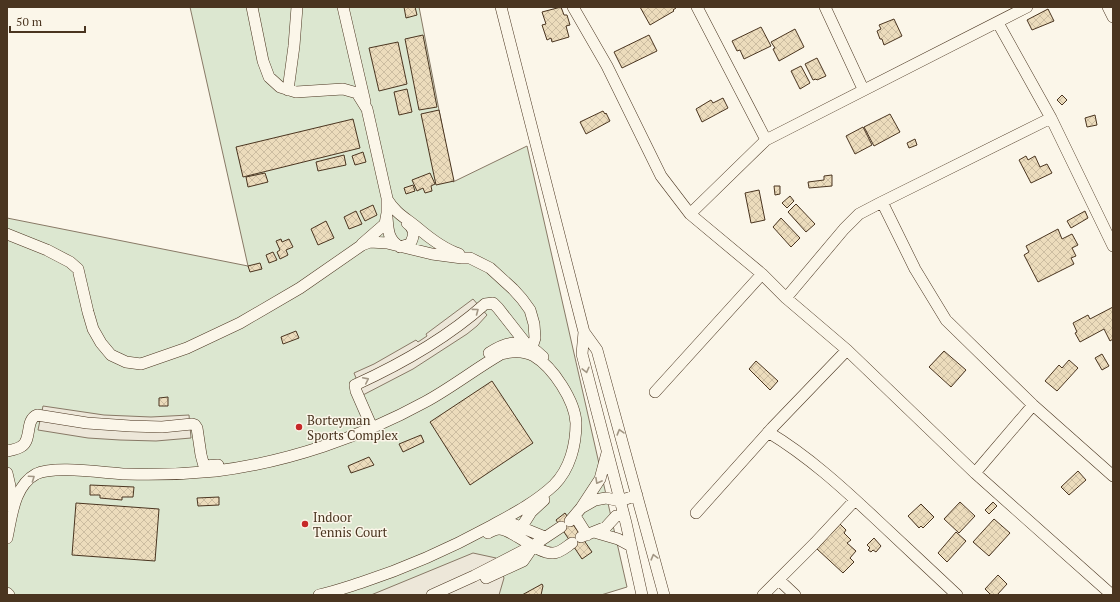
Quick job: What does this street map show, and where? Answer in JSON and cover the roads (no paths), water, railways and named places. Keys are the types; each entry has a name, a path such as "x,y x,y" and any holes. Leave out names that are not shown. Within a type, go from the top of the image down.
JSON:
{"street":[{"path":"252,7 262,62 269,76 280,87 296,92 343,89 357,93 367,109"},
{"path":"288,90 294,52 297,7"},
{"path":"342,7 389,206 387,227 389,236 394,244 400,247 410,244 414,233 412,227 389,206"},
{"path":"501,7 584,332 582,354 620,501 642,595"},
{"path":"573,7 607,66 661,176 690,214 762,274 786,298 847,350 975,473 1112,595"},
{"path":"697,7 766,140"},
{"path":"825,7 863,89"},
{"path":"690,214 766,140 863,89 998,23 1027,7"},
{"path":"1108,7 1113,17"},
{"path":"998,23 1051,118 1113,246"},
{"path":"786,298 844,229 859,214 1051,118"},
{"path":"882,202 915,269 946,320 1033,405 1113,476"},
{"path":"7,234 47,250 70,262 78,269 88,312 101,343 111,355 126,362 141,364 187,348 240,323 300,288 362,244 385,224 389,206"},
{"path":"389,206 401,217 440,245 490,268 522,299 530,310 534,324 535,338 530,346"},
{"path":"387,227 395,220 405,221"},
{"path":"362,244 370,242 387,243 446,256 470,258"},
{"path":"656,392 762,274"},
{"path":"370,423 356,391 355,385 396,365 430,345 485,304 493,303 530,346"},
{"path":"584,332 597,350 664,595"},
{"path":"32,453 28,438 32,419 37,415 87,423 130,426 196,425 204,466 239,462 289,451 333,438 417,401 450,381 494,350 504,345 517,342 536,349 572,390 580,411 583,427 578,457 570,473 558,488 531,512 518,532"},
{"path":"696,513 768,432 847,350"},
{"path":"7,538 18,493 25,483 36,474 46,470 127,474 181,474 232,468 298,455 361,432 398,416 438,394 501,354 512,351 522,352 534,356 542,362 562,386 570,401 576,422 575,443 566,467 554,484 538,498 503,520 446,549 415,563 368,580 319,595"},
{"path":"975,473 1033,405"},
{"path":"7,451 23,446 28,438 33,423 36,420 47,420 75,426 114,429 152,431 192,429 194,431 197,454 196,462 192,468 177,469 136,470 70,465 42,461"},
{"path":"768,432 816,465 957,595"},
{"path":"572,518 600,479 607,450"},
{"path":"7,473 10,491 7,516"},
{"path":"432,595 469,579 534,546 595,500 606,498 620,501 637,495"},
{"path":"763,595 855,500"},
{"path":"503,520 534,546 546,552 552,553 558,552 583,537 606,527 616,516"},
{"path":"572,518 583,537"},
{"path":"337,595 382,581 436,560 494,530 503,529 545,538"},
{"path":"583,537 618,538 631,546"},
{"path":"451,595 523,561 534,546"},
{"path":"778,580 795,595"}],"place":[{"name":"Borteyman Sports Complex","path":"299,427"},
{"name":"Indoor Tennis Court","path":"305,524"}]}
